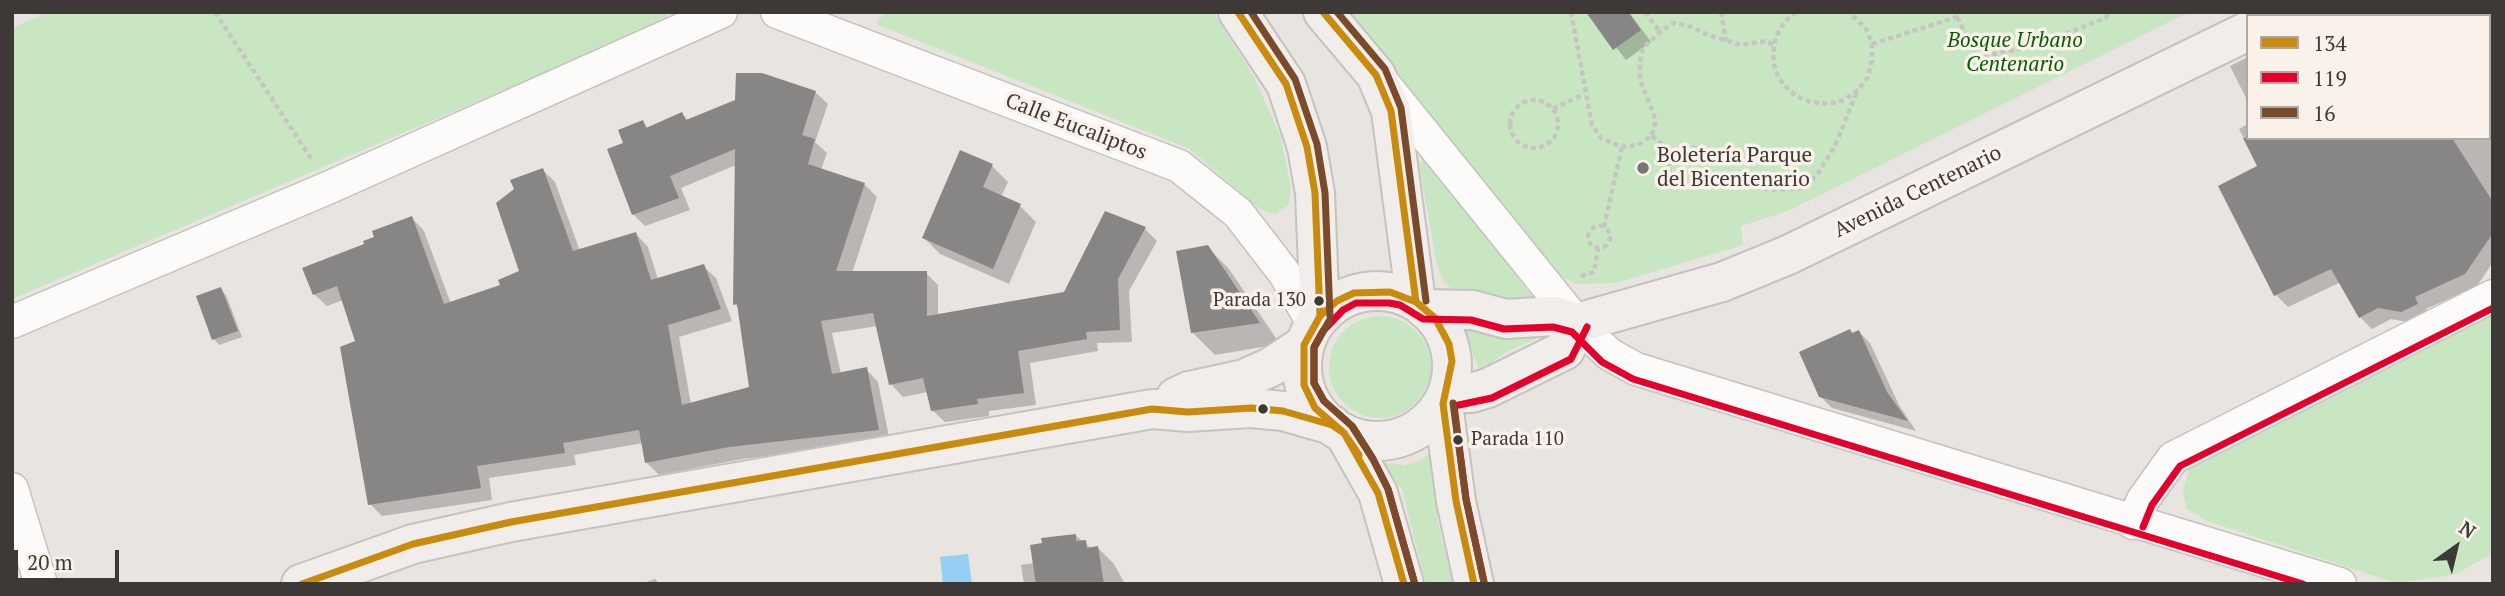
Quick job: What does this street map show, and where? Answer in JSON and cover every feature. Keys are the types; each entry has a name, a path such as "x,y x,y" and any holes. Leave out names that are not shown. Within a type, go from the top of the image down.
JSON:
{"main road":[{"path":"1238,12 1286,84 1307,147 1315,194 1313,328 1304,385 1314,408 1338,429 1378,493 1404,584"},
{"path":"1323,12 1376,75 1391,111 1420,305"},
{"name":"Avenida Centenario","path":"1420,305 1473,310 1506,318 1554,316 1577,323 1722,282 1787,255 2246,32"},
{"path":"1152,409 1189,391 1244,379 1271,367 1354,293 1390,292 1420,305 1443,329 1449,344 1452,361 1445,398 1456,501 1474,584"},
{"path":"300,584 413,544 511,522 1152,409 1188,412 1251,408 1283,411 1362,440 1400,438 1417,430 1445,398 1488,388 1565,349 1577,323"}],"street":[{"path":"12,322 330,187 721,12"},
{"name":"Calle Eucaliptos","path":"777,12 1179,166 1238,213 1285,274 1313,328"},
{"path":"1376,75 1577,323 1609,354 1636,369 2133,523 2340,584"},
{"path":"2133,523 2143,500 2173,458 2493,296"},
{"path":"12,489 41,584"}],"path":[{"path":"215,12 314,164"},
{"path":"1571,12 1584,94 1592,125 1601,138 1622,147 1638,145 1651,136 1654,116 1640,80 1640,62 1643,48 1673,23 1687,25 1741,45 1766,41 1774,45"},
{"path":"1645,12 1660,32"},
{"path":"1721,12 1726,41"},
{"path":"1796,12 1784,22 1774,45 1775,70 1783,84 1796,96 1811,102 1828,104 1844,100 1858,90"},
{"path":"1706,173 1771,190 1801,188 1817,175 1835,146 1858,90 1868,77 1872,44 1866,29 1849,12"},
{"path":"1872,44 1959,15 1978,57 2038,45 2105,18 2111,12"},
{"path":"1553,109 1584,94"},
{"path":"1541,101 1553,109 1557,125 1552,140 1538,147 1529,147 1516,139 1510,123 1521,104 1541,101"},
{"path":"1651,136 1673,153"},
{"path":"1688,146 1699,150 1707,160 1706,173 1691,185 1678,182 1669,172 1673,153 1688,146"},
{"path":"1604,228 1593,228 1589,234 1589,242 1598,248 1604,248 1610,240 1604,228 1622,147"},
{"path":"1580,276 1594,272 1598,248"}],"green space":[{"path":"48,12 669,12 664,21 653,27 12,299 12,28"},
{"path":"885,12 1213,12 1254,77 1280,135 1291,187 1289,204 1276,215 1261,210 1190,149 876,24"},
{"name":"Bosque Urbano Centenario","path":"1342,12 2189,12 1788,211 1741,226 1743,245 1616,283 1576,284 1554,273"},
{"path":"1423,160 1429,164 1535,300 1513,301 1458,293 1444,283 1437,264 1419,164"},
{"path":"2493,313 2493,554 2453,575 2396,583 2207,521 2187,509 2183,492 2189,469"},
{"path":"1380,316 1400,320 1416,331 1427,347 1431,367 1427,387 1416,403 1400,414 1380,418 1360,414 1344,403 1333,387 1329,367 1333,347 1344,331 1360,320"},
{"path":"1463,329 1487,333 1556,330 1506,352 1480,372"},
{"path":"1434,448 1437,519 1453,584 1426,584 1402,490 1382,463 1405,465 1422,460"}],"water":[{"path":"968,554 972,584 943,584 940,557"}],"building":[{"path":"1586,12 1628,12 1641,30 1613,50"},
{"path":"736,73 762,73 816,91 802,135 815,139 808,164 865,183 836,271 927,271 927,316 1064,292 1105,211 1146,227 1118,279 1120,330 1086,332 1087,339 1018,351 1024,393 977,399 978,404 931,411 923,378 889,385 873,313 821,321 832,374 867,367 879,430 729,447 645,463 639,430 563,443 565,453 477,466 481,488 368,505 340,347 355,341 337,286 313,295 302,268 364,244 363,241 374,237 372,231 412,216 444,304 500,285 498,280 519,271 496,203 514,189 510,180 543,168 573,251 636,232 651,280 704,264 721,309 668,325 682,405 749,387 737,304 733,305 735,149 670,176 679,198 632,215 607,149 623,143 618,130 643,120 646,128 682,112 686,120 735,100"},
{"path":"2243,138 2453,140 2493,202 2493,233 2465,274 2415,297 2418,304 2401,312 2378,308 2359,318 2331,269 2274,296 2218,186 2257,166"},
{"path":"960,150 993,164 983,187 1021,204 993,269 922,238"},
{"path":"1208,245 1260,323 1191,333 1176,251"},
{"path":"221,287 238,331 212,340 196,296"},
{"path":"1850,329 1852,333 1859,330 1887,392 1908,421 1819,397 1799,352"},
{"path":"1076,534 1076,541 1086,540 1087,548 1098,546 1104,584 1036,584 1030,545 1042,543 1041,538"}],"transit line":[{"name":"134","path":"1238,12 1286,84 1307,147 1315,193 1320,316"},
{"name":"16","path":"1251,12 1295,79 1317,144 1325,193 1330,316"},
{"name":"134","path":"1323,12 1376,75 1391,111 1416,302"},
{"name":"16","path":"1337,12 1385,69 1401,108 1426,301"},
{"name":"134","path":"1359,455 1344,433 1315,408 1304,385 1304,345 1320,316 1337,301 1354,293 1390,292 1416,302 1435,318 1449,344 1452,361 1443,404"},
{"name":"119","path":"1414,581 1388,489 1373,459 1352,426 1324,401 1314,383 1314,347 1323,331 1343,310 1356,303 1400,305 1423,319 1471,320 1504,329 1553,327 1572,332 1602,362 1633,379 2303,584"},
{"name":"119","path":"2143,527 2152,505 2180,466 2493,308"},
{"name":"16","path":"1329,321 1314,348 1314,383 1324,401 1352,426 1373,459 1388,489 1414,581"},
{"name":"119","path":"1484,582 1466,499 1454,406 1492,398 1571,359 1587,327"},
{"name":"16","path":"1453,403 1466,499 1484,582"},
{"name":"134","path":"1443,404 1456,501 1474,584"},
{"name":"134","path":"302,584 413,544 511,522 1152,409 1188,412 1251,408 1283,411 1332,425 1344,433 1378,493 1404,584"}],"place":[{"name":"Boletería Parque del Bicentenario","path":"1643,168"},
{"name":"Parada 130","path":"1319,301"},
{"name":"Parada 110","path":"1458,440"}]}
